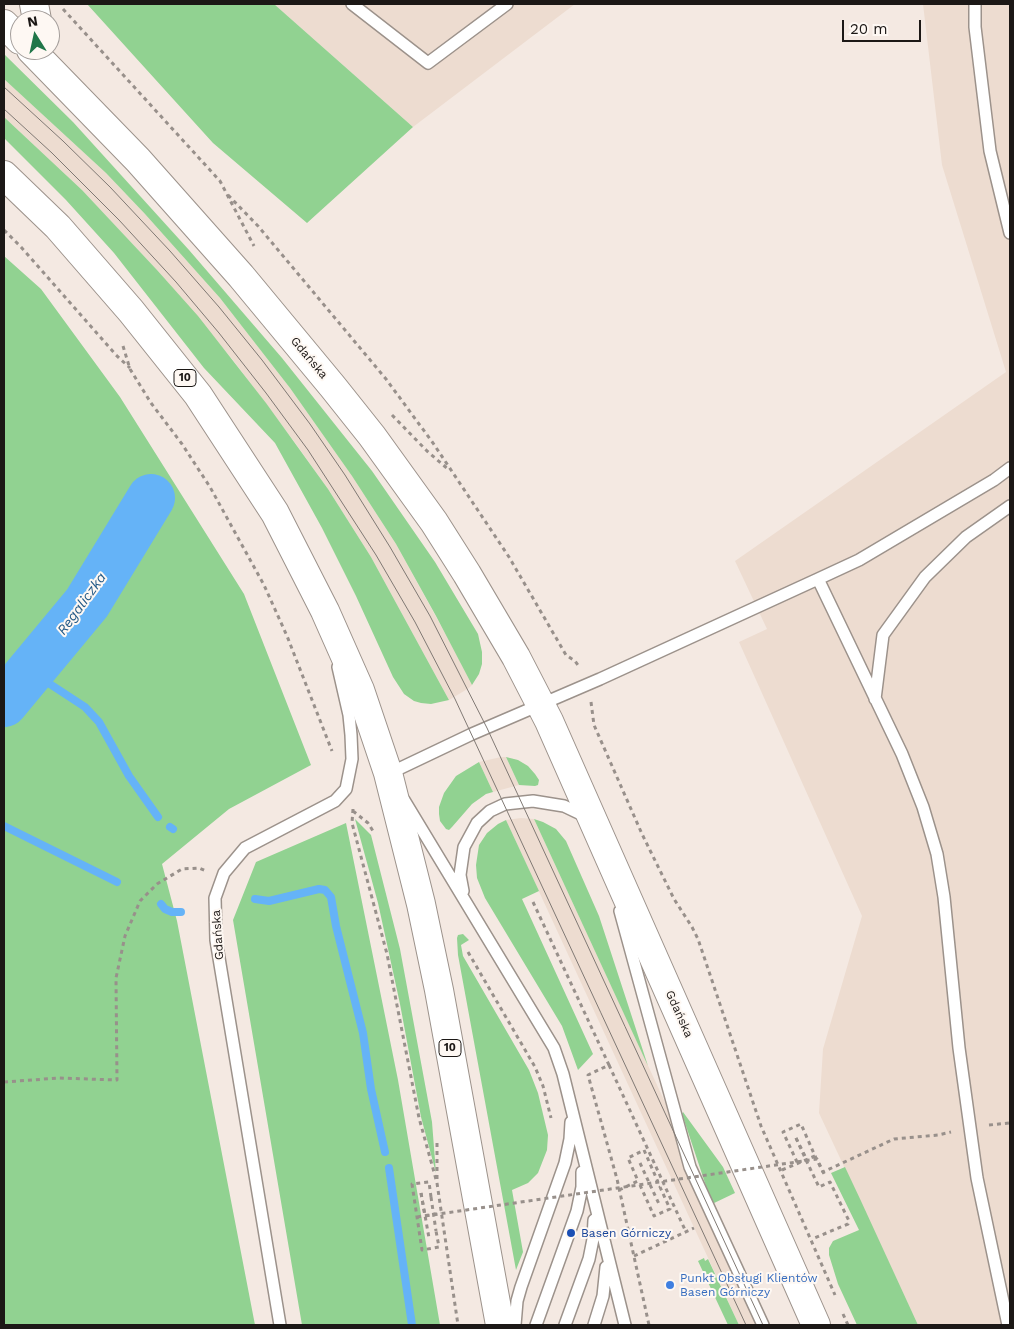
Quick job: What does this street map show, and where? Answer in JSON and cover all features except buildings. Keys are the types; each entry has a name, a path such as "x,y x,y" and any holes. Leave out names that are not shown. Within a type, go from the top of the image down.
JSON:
{"main road":[{"name":"Gdańska","path":"40,60 138,160 241,276 372,436 434,522 467,574 512,650 540,704 595,824 816,1325"},
{"path":"51,60 58,77"},
{"name":"10","path":"4,175 58,227 131,311 198,396 275,514 325,611 360,690 388,772 421,904 439,990 500,1325"}],"lane":[{"path":"352,4 428,63 507,4"},
{"path":"975,4 975,27 990,150 1010,233"},
{"path":"625,1325 554,1048 388,772 587,685 859,560 994,480 1010,468"},
{"path":"875,700 883,635 925,577 966,537 1010,506"},
{"path":"818,579 902,754 920,800 937,854 944,897 969,1127 977,1178 1008,1325"},
{"path":"325,611 349,715 352,759 346,789"},
{"name":"Gdańska","path":"280,1325 216,940 215,898 224,873 245,848 336,801 346,789"},
{"path":"470,906 462,888 460,866 464,847 477,823 490,811 514,802 554,803 574,810 595,824 606,857 690,1166 763,1325"},
{"path":"515,1325 517,1301 521,1287 567,1157 571,1129 568,1097"},
{"path":"536,1325 579,1205 582,1176 580,1145"},
{"path":"565,1325 591,1249 594,1219 592,1193"},
{"path":"594,1325 602,1301 605,1282 606,1260 604,1240"},
{"path":"616,1289 618,1325"}],"path":[{"path":"58,4 220,181 228,195 258,226 386,379 434,443 452,472 480,510 510,557 566,655 575,661 582,670 593,708 594,725 642,834 674,899 698,939 761,1126 782,1170 838,1302"},
{"path":"4,230 130,369 151,403 182,444 210,488 264,585 286,636 353,810 352,823 387,954 409,1075 437,1183 458,1325"},
{"path":"4,1082 59,1078 117,1080 116,978 125,936 140,901 157,884 182,869 198,868 222,878"},
{"path":"533,902 662,1186 686,1232"},
{"path":"468,952 535,1067 543,1086 553,1124"},
{"path":"609,1066 588,1075 619,1190 649,1325"},
{"path":"824,1174 894,1139 938,1135 969,1127 1010,1123"},
{"path":"797,1162 783,1132 801,1124 824,1174"},
{"path":"796,1138 819,1188 830,1182 849,1221 848,1224 812,1239"},
{"path":"658,1182 644,1150 628,1158 654,1216 670,1209 662,1186"},
{"path":"782,1170 816,1156"},
{"path":"649,1184 817,1159 824,1174"},
{"path":"640,1163 658,1204"},
{"path":"429,1182 434,1214 439,1247 422,1250 412,1184 429,1182"},
{"path":"425,1216 639,1183 662,1186"},
{"path":"619,1190 639,1183"},
{"path":"421,1193 428,1238"},
{"path":"534,1203 537,1195"},
{"path":"416,1217 441,1213"},
{"path":"634,1256 694,1228"},
{"path":"842,1311 848,1325"}],"shaded area":[{"path":"274,4 575,4 413,127"},
{"path":"923,4 1010,4 1010,1325 918,1325 819,1113 823,1049 862,916 739,642 767,629 735,561 1006,372 942,165"},
{"path":"4,79 106,173 145,214 220,298 290,388 352,476 396,544 472,685 469,688 449,700 371,557 328,489 296,444 233,360 157,270 82,190 4,117"},
{"path":"506,757 519,785 493,792 479,762"},
{"path":"534,819 768,1325 739,1325 506,820"}],"green space":[{"path":"87,4 274,4 413,127 307,223 213,143"},
{"path":"4,54 73,122 189,250 282,358 372,471 435,562 478,634 482,652 482,664 479,674 472,685 396,544 352,476 290,388 220,298 145,214 106,173 4,79"},
{"path":"4,117 82,190 157,270 198,316 266,403 328,489 371,557 449,700 431,704 421,703 414,701 404,694 393,677 322,528 275,443 204,368 114,253 66,200 4,138"},
{"path":"4,256 41,289 120,397 244,594 311,765 229,809 162,864 177,921 255,1325 4,1325"},
{"path":"506,757 518,760 528,766 539,780 538,785 519,785"},
{"path":"479,762 493,792 486,794 472,804 449,830 446,829 440,821 439,814 439,807 444,793 456,776"},
{"path":"355,819 371,835 400,949 432,1122 436,1173 421,1117 400,1004 378,903"},
{"path":"534,819 556,829 566,841 599,916 648,1066"},
{"path":"506,820 539,891 522,899 593,1054 578,1070 562,1026 485,898 477,878 476,865 479,845 487,833"},
{"path":"346,823 398,1080 440,1325 302,1325 233,920 256,862"},
{"path":"463,934 469,940 461,945 463,956 529,1070 538,1093 548,1135 547,1150 538,1173 528,1183 512,1190 523,1252 516,1270 458,955 457,938 458,935"},
{"path":"683,1112 723,1167 735,1193 712,1204 682,1114"},
{"path":"845,1167 918,1325 857,1325 838,1284 829,1255 829,1248 833,1241 859,1230 831,1173"},
{"path":"704,1258 705,1261 708,1259 739,1325 728,1325 698,1261"}],"waterway":[{"name":"Regaliczka","path":"4,703 87,603 151,498"},
{"path":"30,671 85,707 99,722 129,776 158,817"},
{"path":"4,826 117,882"},
{"path":"255,899 269,901 319,889 325,890 331,897 336,926 363,1033 371,1089 385,1152"},
{"path":"161,904 165,909 172,912 181,912"},
{"path":"389,1168 412,1325"}],"tram line":[{"path":"4,87 110,187 219,307 310,424 345,475 390,547 430,616 487,728 763,1325"},
{"path":"4,109 52,153 119,220 176,282 219,333 308,450 376,555 415,622 455,699 746,1325"}],"place":[{"name":"Basen Górniczy","path":"571,1233"},
{"name":"Punkt Obsługi Klientów Basen Górniczy","path":"670,1285"}]}
